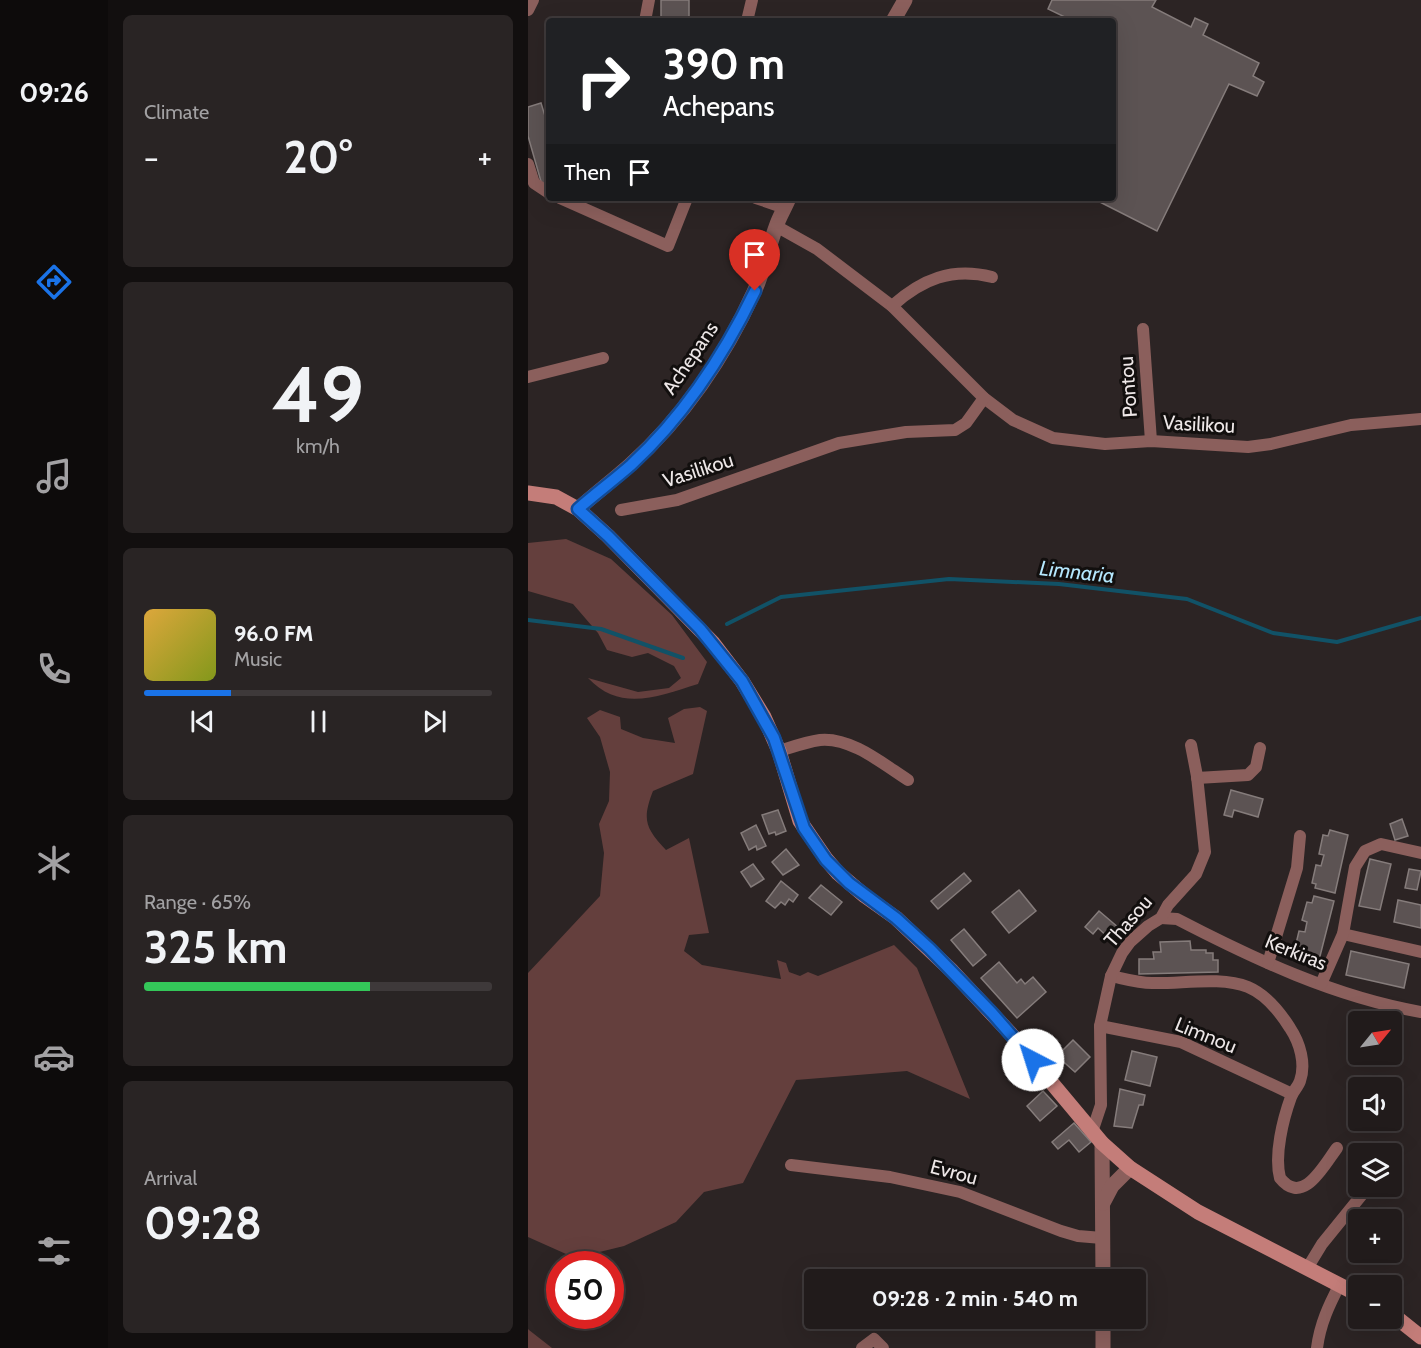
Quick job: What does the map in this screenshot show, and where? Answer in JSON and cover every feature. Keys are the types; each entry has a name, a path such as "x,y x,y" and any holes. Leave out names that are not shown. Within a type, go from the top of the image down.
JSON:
{"main road":[{"path":"528,493 556,497 578,509 608,536 713,643 753,699 779,751 795,807 804,828 826,860 865,896 896,918 952,970 1010,1033 1097,1137 1130,1168 1198,1212 1348,1289"},
{"path":"1402,1322 1421,1336"}],"street":[{"path":"528,10 533,0"},
{"path":"646,18 649,0"},
{"path":"748,18 752,0"},
{"path":"895,18 905,0"},
{"path":"528,164 534,183 546,191"},
{"path":"567,201 668,246 686,201"},
{"name":"Achepans","path":"578,509 632,464 664,430 712,369 755,291 765,266 776,226 787,203"},
{"name":"Vasilikou","path":"776,226 817,249 892,306 984,398 1013,420 1053,438 1105,444 1151,441 1248,447 1271,444 1351,425 1421,419"},
{"path":"892,306 915,286 926,281 966,273 992,276"},
{"name":"Pontou","path":"1143,329 1151,441"},
{"path":"528,378 603,358"},
{"name":"Vasilikou","path":"621,510 676,500 839,443 906,432 955,430 966,423 984,398"},
{"path":"779,751 815,741 835,741 866,754 908,780"},
{"name":"Thasou","path":"1097,1137 1101,1106 1100,1026 1111,976 1130,942 1161,918 1168,905 1196,874 1203,858 1205,839 1191,745"},
{"path":"1197,778 1248,775 1256,767 1260,748"},
{"path":"1268,963 1297,868 1300,836"},
{"path":"1321,984 1343,934 1355,867 1365,851 1381,844 1421,853"},
{"name":"Kerkiras","path":"1161,918 1177,919 1268,963 1321,984 1394,1007 1421,1012"},
{"path":"1343,934 1421,952"},
{"path":"1111,976 1153,983 1221,982 1245,986 1255,991 1278,1011 1297,1040 1302,1068 1299,1083 1292,1094 1284,1120 1278,1161 1280,1178 1284,1183 1297,1189 1305,1187 1337,1148"},
{"name":"Limnou","path":"1100,1026 1181,1042 1292,1094"},
{"path":"1097,1137 1102,1204 1103,1269"},
{"name":"Evrou","path":"791,1165 890,1177 960,1192 1061,1231 1078,1236 1102,1238"},
{"path":"1102,1204 1112,1186 1130,1168"},
{"path":"1308,1267 1322,1244 1360,1197"},
{"path":"1317,1348 1324,1316 1340,1284"},
{"path":"1103,1329 1103,1348"},
{"path":"862,1348 874,1339 883,1348"}],"shaded area":[{"path":"566,539 611,559 672,615 707,662 698,684 640,699 613,695 588,678 638,692 669,688 681,678 674,666 648,653 632,657 607,650 598,633 573,604 528,591 528,543"},
{"path":"700,707 707,711 693,774 653,791 647,809 647,823 666,850 689,838 709,933 689,935 684,951 702,965 781,979 777,960 786,963 789,972 800,976 808,972 818,976 894,945 917,968 970,1099 907,1071 796,1080 743,1183 704,1192 676,1222 624,1246 604,1251 559,1251 528,1237 528,973 600,896 604,853 599,824 609,801 610,772 600,737 587,718 600,710 620,717 621,729 643,738 675,743 668,718 684,709"},
{"path":"529,1330 552,1348 528,1348"}],"building":[{"path":"661,0 689,0 689,18 661,18"},
{"path":"1052,0 1156,0 1152,7 1191,27 1195,18 1208,24 1203,35 1259,63 1253,76 1264,82 1257,96 1229,84 1157,231 1098,201 1116,201 1116,18 1067,18 1048,9"},
{"path":"541,103 546,119 546,184 542,185 528,136 528,107"},
{"path":"1231,790 1263,799 1258,817 1234,810 1232,817 1224,815"},
{"path":"778,810 786,831 776,835 775,832 769,834 762,815"},
{"path":"1402,819 1408,836 1395,840 1390,824"},
{"path":"756,825 766,846 757,850 756,846 749,850 741,833"},
{"path":"1330,830 1348,835 1335,893 1315,888 1316,884 1312,883 1316,865 1321,866 1324,855 1319,854 1323,835 1328,836"},
{"path":"786,849 799,865 783,875 772,862"},
{"path":"1370,859 1391,864 1380,910 1359,906"},
{"path":"753,864 764,879 751,887 741,872"},
{"path":"1409,869 1421,871 1417,890 1405,888"},
{"path":"964,873 971,881 938,909 931,901"},
{"path":"781,881 798,895 793,902 789,899 785,905 781,902 775,908 766,901"},
{"path":"821,885 842,902 831,915 809,898"},
{"path":"1019,890 1036,911 1009,933 992,912"},
{"path":"1314,896 1334,901 1319,960 1299,955 1301,949 1295,948 1299,931 1305,932 1307,922 1302,920 1307,902 1312,903"},
{"path":"1398,900 1421,905 1421,928 1394,922"},
{"path":"1099,911 1119,928 1110,939 1098,928 1093,934 1085,927"},
{"path":"964,929 986,955 973,966 951,940"},
{"path":"1190,941 1191,950 1206,950 1206,953 1213,953 1213,960 1218,960 1218,972 1139,974 1139,959 1154,959 1153,952 1161,952 1160,942"},
{"path":"1351,951 1409,964 1404,988 1346,975"},
{"path":"999,962 1017,983 1021,979 1025,984 1033,977 1046,992 1017,1018 981,978"},
{"path":"1073,1040 1090,1057 1075,1072 1057,1056"},
{"path":"1132,1051 1157,1057 1150,1086 1125,1080"},
{"path":"1120,1089 1145,1095 1143,1105 1139,1105 1132,1128 1114,1126"},
{"path":"1043,1091 1057,1106 1040,1121 1027,1106"},
{"path":"1074,1123 1091,1142 1079,1152 1069,1140 1058,1149 1052,1142"}],"waterway":[{"name":"Limnaria","path":"727,624 781,597 949,579 1059,584 1187,599 1273,633 1337,642 1421,618"},
{"name":"Limnaria","path":"528,620 601,629 683,658"}],"route":[{"path":"755,291 712,369 689,401 632,464 578,509 700,629 730,664 764,717 779,751 795,807 804,828 826,860 849,883 896,918 952,970 1033,1060"}]}
